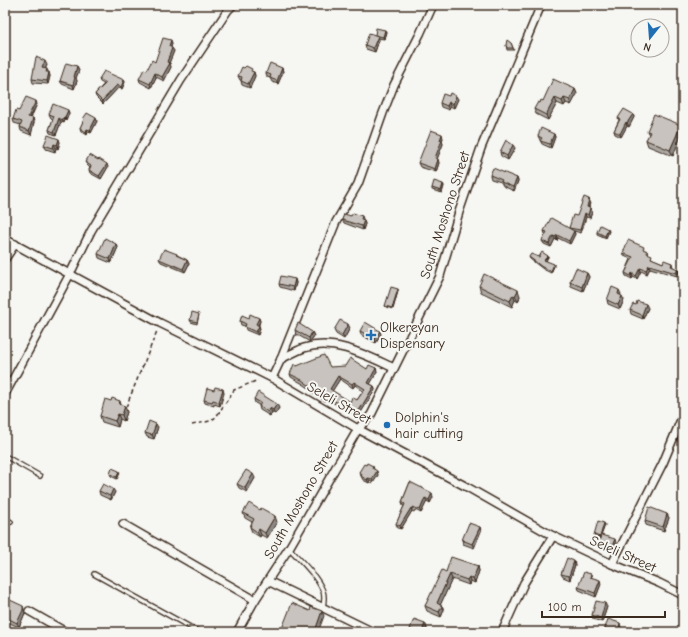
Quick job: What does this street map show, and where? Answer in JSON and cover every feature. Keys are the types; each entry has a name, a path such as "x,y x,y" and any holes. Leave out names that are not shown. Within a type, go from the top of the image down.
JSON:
{"street":[{"path":"5,394 70,274 91,231 181,80 228,10 233,5"},
{"path":"269,377 281,359 336,222 358,184 394,85 433,5"},
{"name":"South Moshono Street","path":"237,632 255,600 289,548 358,429 371,415 440,276 471,175 541,5"},
{"name":"Seleli Street","path":"5,238 160,323 269,377 358,429 467,487 553,536 683,595"},
{"path":"5,259 15,244"},
{"path":"281,359 305,348 321,345 356,351 394,368"},
{"path":"612,564 662,463 683,415"},
{"path":"123,524 255,600"},
{"path":"502,632 524,584 553,536"},
{"path":"268,581 373,632"},
{"path":"29,612 66,632"}],"lane":[{"path":"5,456 40,476"},
{"path":"5,518 11,522"},
{"path":"289,548 318,582 324,592 325,599 323,607"},
{"path":"94,574 199,632"}],"path":[{"path":"126,406 160,323"},
{"path":"192,425 216,417 234,390 269,377"}],"building":[{"path":"376,28 385,30 383,37 375,35"},
{"path":"369,33 378,36 373,48 365,45"},
{"path":"163,38 171,40 169,46 172,48 167,62 170,63 162,77 155,73 150,84 139,79 144,69 147,70 152,60 155,62"},
{"path":"507,40 511,43 513,48 507,48"},
{"path":"36,57 45,61 42,68 47,69 46,72 49,72 47,81 32,79"},
{"path":"66,63 77,66 73,85 60,81"},
{"path":"270,63 282,68 277,81 270,78 271,75 266,73"},
{"path":"246,66 254,72 248,84 241,81 242,77 238,76 242,67 244,68"},
{"path":"104,71 124,80 121,87 117,85 102,101 95,94 106,83 99,79"},
{"path":"553,79 575,89 570,100 564,98 562,101 555,98 546,115 534,109 538,102 540,103 541,100 543,101"},
{"path":"450,93 456,96 453,104 449,102 447,106 440,103 443,94 449,96"},
{"path":"26,97 36,101 28,117 33,118 29,131 20,127 22,122 13,119 16,110 19,111"},
{"path":"53,104 68,110 62,120 59,118 54,132 49,130 54,116 49,114"},
{"path":"624,109 633,114 627,123 626,122 620,134 614,131 620,119 618,118"},
{"path":"87,113 96,118 90,130 87,129 86,132 80,128"},
{"path":"654,114 681,125 670,150 646,140 650,132 647,131"},
{"path":"541,128 554,134 550,144 540,141 542,138 538,136"},
{"path":"431,130 442,134 440,140 442,140 435,158 438,159 435,169 418,163"},
{"path":"48,135 59,139 57,145 54,144 53,148 44,145"},
{"path":"506,140 513,145 507,156 500,152"},
{"path":"90,155 107,164 99,176 89,170 91,166 85,162"},
{"path":"493,168 517,178 513,187 490,175"},
{"path":"434,181 443,184 441,191 432,188"},
{"path":"584,197 589,199 587,207 590,208 588,215 585,213 580,230 569,228 573,215 577,216"},
{"path":"353,213 362,216 361,219 364,220 362,226 342,220 344,214 351,216"},
{"path":"551,218 574,231 569,241 557,235 556,237 553,236 549,244 542,241 547,232 544,231"},
{"path":"600,225 608,229 605,236 597,232"},
{"path":"105,238 116,244 110,259 98,254"},
{"path":"628,240 644,247 643,249 647,251 647,253 652,255 651,258 663,263 664,260 672,263 671,266 678,269 676,273 649,265 646,270 640,268 636,276 632,273 631,276 625,273 633,257 623,253"},
{"path":"164,249 187,260 183,269 159,259"},
{"path":"542,252 548,256 544,260 554,264 551,271 542,267 529,257 531,254 539,257"},
{"path":"576,268 587,273 582,287 570,282"},
{"path":"484,274 518,290 515,296 513,295 510,301 479,286"},
{"path":"281,276 295,279 293,287 279,284"},
{"path":"391,287 398,289 392,308 385,306"},
{"path":"612,287 619,290 618,294 622,296 618,305 607,300"},
{"path":"637,301 646,304 642,315 630,310 633,304 636,305"},
{"path":"192,312 199,314 197,322 190,320"},
{"path":"250,314 259,318 256,324 259,326 256,332 245,327 246,324 240,321 242,315 249,318"},
{"path":"340,320 348,324 342,335 334,330"},
{"path":"365,322 380,331 375,339 360,331"},
{"path":"298,323 312,332 309,338 295,330"},
{"path":"324,355 330,367 345,366 350,358 367,369 369,365 376,368 368,383 374,386 357,414 348,408 352,397 357,400 365,389 354,382 352,384 338,376 330,389 349,401 346,407 325,396 324,398 309,388 310,386 302,380 290,374 294,364 297,366"},
{"path":"215,387 223,389 219,402 204,400 207,388 214,390"},
{"path":"258,392 277,404 273,410 270,408 268,412 259,406 261,403 254,399"},
{"path":"112,398 120,401 119,404 125,406 122,415 118,414 115,421 100,416 105,399 111,401"},
{"path":"149,421 156,424 152,435 145,433"},
{"path":"367,463 373,466 372,468 377,471 372,479 368,478 367,480 361,476 362,474 359,472 364,464 366,465"},
{"path":"112,468 119,471 117,477 110,474"},
{"path":"246,470 253,474 245,488 237,484"},
{"path":"410,482 432,493 429,500 425,498 420,510 413,507 413,509 411,508 400,526 396,524 405,504 402,502"},
{"path":"103,484 113,489 110,496 99,491"},
{"path":"249,503 260,510 261,508 275,516 265,533 259,529 257,532 250,527 254,519 243,513"},
{"path":"649,507 667,514 663,527 645,521"},
{"path":"598,521 604,523 600,537 594,535"},
{"path":"469,523 480,527 472,544 462,540"},
{"path":"601,535 615,539 612,546 599,542"},
{"path":"451,557 478,566 473,579 469,577 467,580 450,574 437,603 442,606 439,612 425,606 442,570 446,572"},
{"path":"567,558 574,561 569,576 561,574"},
{"path":"584,572 591,574 590,577 600,580 595,593 578,587"},
{"path":"10,600 23,606 23,610 17,623 5,617 5,611"},
{"path":"596,601 605,603 601,618 592,615"},
{"path":"292,603 310,611 311,607 322,611 315,631 281,631"},
{"path":"414,619 425,623 423,629 431,632 416,632 410,629"},
{"path":"608,619 620,623 618,632 604,631"},
{"path":"636,626 648,632 633,632"},
{"path":"359,629 367,632 357,632"}],"place":[{"name":"Olkereyan Dispensary","path":"371,335"},
{"name":"Dolphin's hair cutting","path":"387,425"}]}
